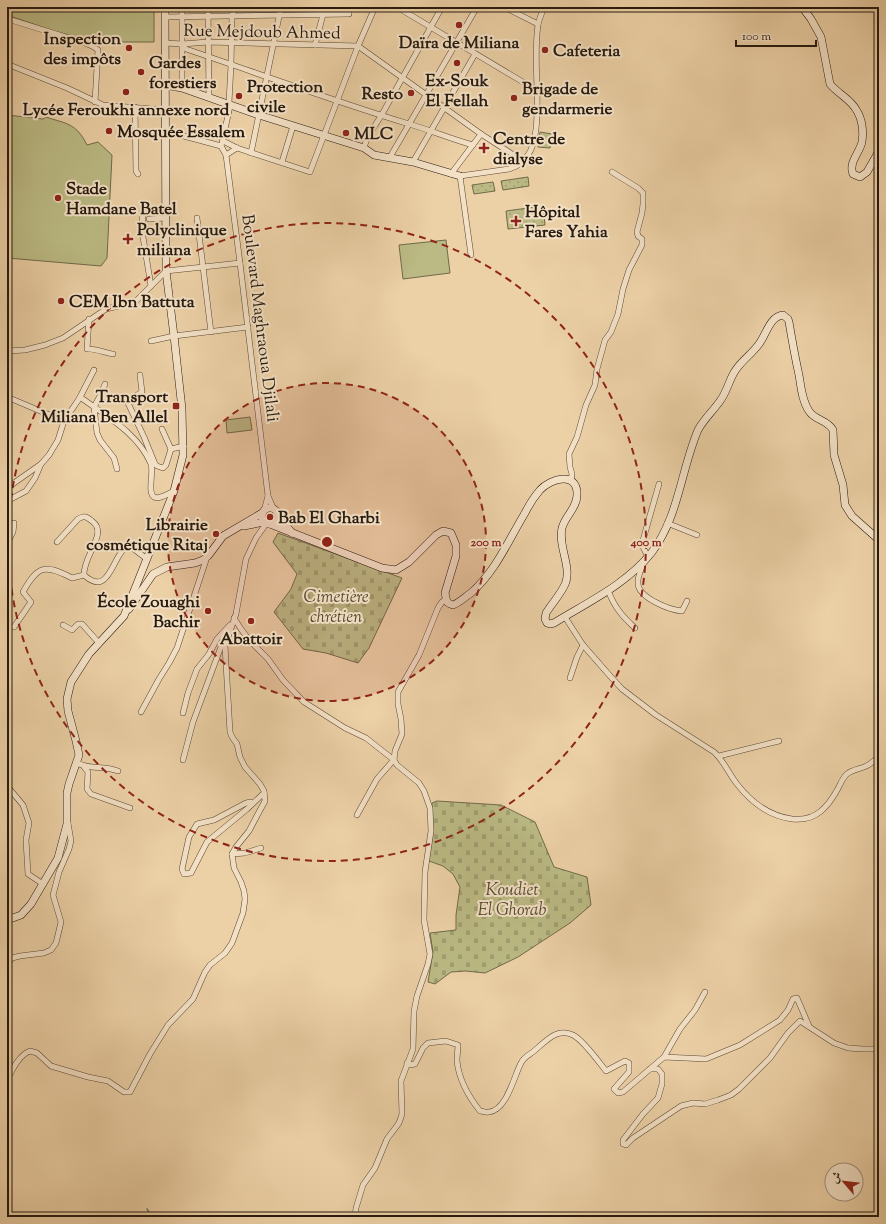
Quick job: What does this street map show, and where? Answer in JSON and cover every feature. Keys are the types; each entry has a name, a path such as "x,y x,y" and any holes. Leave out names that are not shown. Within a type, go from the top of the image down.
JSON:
{"main road":[{"path":"124,616 174,491 184,446 182,408 166,271 165,7"},
{"path":"802,7 821,37 830,84 835,90 852,102 858,112 862,127 862,142 852,166 853,174 858,177 865,175 879,151"},
{"path":"165,85 182,88 230,106 364,148 374,155 413,162 460,176"},
{"path":"263,512 262,516 266,523 382,568 396,570 409,562 436,535 440,532 447,531 451,533 454,538 456,545 456,556 445,591 446,599 450,604 456,604 482,584 499,560 536,495 545,485 558,479 571,481 575,484 577,498 575,506 564,522 561,539 566,569 566,581 546,613 544,619 547,623 551,624 608,590 636,570 646,558 659,540 667,523 681,488 691,450 699,428 724,396 730,379 738,366 760,344 773,320 778,316 783,315 789,322 804,402 810,414 827,423 833,430 834,456 842,485 845,505 852,516 879,540"},
{"path":"7,920 21,915 31,904 58,858 68,818 67,793 78,756 76,740 68,711 68,691 71,682 89,654 124,616 153,574 167,567 196,563 203,560 208,556 223,536 268,509 275,512 292,533"},
{"path":"238,527 275,522 278,517 275,512"}],"street":[{"path":"182,7 182,88"},
{"path":"208,7 209,97"},
{"path":"222,143 230,106 228,102 231,65 232,16 235,7"},
{"path":"251,153 281,7"},
{"path":"315,45 325,7"},
{"path":"165,17 349,14 349,7"},
{"path":"165,131 222,143 310,172 358,46 375,7"},
{"path":"397,7 538,91"},
{"path":"364,148 367,138 403,78 442,7"},
{"path":"390,157 477,7"},
{"path":"504,7 538,24"},
{"path":"471,255 460,176 509,170 516,167 528,156 535,138 538,111 538,24 544,7"},
{"path":"11,20 86,44 98,50 95,102"},
{"name":"Rue Mejdoub Ahmed","path":"165,43 182,44 208,42 358,46"},
{"path":"182,44 186,49 231,65 381,116 473,145"},
{"path":"358,46 481,134 523,161"},
{"path":"413,162 475,54"},
{"path":"7,64 67,88 103,105 165,110"},
{"path":"135,107 135,150 136,170 138,174"},
{"path":"282,162 293,126"},
{"path":"451,174 481,134"},
{"name":"Boulevard Maghraoua Djilali","path":"222,143 226,155 268,496"},
{"path":"226,155 237,148"},
{"path":"571,481 572,474 570,467 570,454 577,437 586,405 595,385 597,369 605,340 611,332 618,314 623,289 629,270 642,245 642,240 638,236 637,232 644,204 643,192 612,172"},
{"path":"143,207 142,231 151,286"},
{"path":"149,218 166,218"},
{"path":"197,218 211,332"},
{"path":"7,351 25,350 45,345 63,338 89,319 106,309 135,302 166,271 240,263"},
{"path":"89,319 87,349 90,348 99,352 113,354"},
{"path":"152,341 174,336 248,327"},
{"path":"7,488 41,463 49,455 58,440 64,422 80,397 94,370"},
{"path":"140,375 142,392 127,401 157,466 163,468 166,465 171,449 162,429"},
{"path":"105,384 94,407 97,433 100,440 114,458 117,468"},
{"path":"7,397 64,422"},
{"path":"80,397 124,428 146,454 152,465 152,495 159,498 174,491"},
{"path":"171,449 184,446"},
{"path":"7,501 26,491 35,478 41,463"},
{"path":"659,484 643,540 646,558 637,582 642,592 651,600 664,606 682,611 687,601"},
{"path":"268,496 275,512"},
{"path":"263,512 268,496"},
{"path":"57,542 78,519 83,516 87,516 96,524 99,529 99,534 85,564 84,574"},
{"path":"7,544 13,532 14,523"},
{"path":"7,1080 12,1070 25,1053 30,1051 37,1053 51,1066 88,1078 108,1081 124,1092 130,1092 150,1054 168,1026 193,999 205,972 225,954 232,943 241,919 245,899 242,882 234,868 232,854 249,831 264,801 264,794 260,784 245,767 240,757 237,744 230,732 225,646 235,618 246,559 256,538 266,523"},
{"path":"667,523 697,535"},
{"path":"84,574 92,581 102,581 108,577 120,553 126,546 130,546 147,558"},
{"path":"141,712 177,648 208,556"},
{"path":"14,627 31,602 23,592 35,574 48,568 56,570 72,578 84,574"},
{"path":"608,590 616,609 635,628"},
{"path":"357,815 377,779 394,760 395,751 402,734 398,692 419,655 438,608 446,599"},
{"path":"565,617 583,646 611,678 656,715 719,756 737,785 760,807 770,813 777,816 798,820 809,818 820,812 836,793 845,776 849,772 866,767 879,756"},
{"path":"183,713 188,693 197,669 209,654 217,639 235,618"},
{"path":"235,618 246,635 268,659 283,680 304,702 345,728 366,738 394,760 397,766 419,783 424,791 430,808 431,821 425,872 424,920 430,954 414,1011 413,1049 400,1085 402,1114 399,1123 387,1139 375,1168 363,1184 355,1217"},
{"path":"63,625 72,630 78,624 82,624 99,643"},
{"path":"183,760 193,722 230,625"},
{"path":"570,678 577,657 583,646"},
{"path":"719,756 779,741"},
{"path":"77,763 84,767 88,772 87,788 91,794 130,808"},
{"path":"84,767 110,768 118,771"},
{"path":"7,786 24,805 29,823 26,840 28,874 43,884"},
{"path":"253,803 246,803 214,820 197,824 189,837 182,869 184,874 192,873 207,842 264,794"},
{"path":"7,964 12,958 44,953 51,950 56,943 61,922 53,895 59,872 71,841 68,818"},
{"path":"232,854 245,853 261,848"},
{"path":"407,1063 410,1065 415,1064 423,1048 428,1043 446,1041 458,1045 458,1061 461,1081 470,1098 480,1111 489,1112 498,1109 504,1100 511,1088 521,1062 525,1057 553,1035 567,1032 575,1036 594,1055 606,1071 624,1061 629,1063 629,1072 614,1089 618,1093 623,1092 664,1057 680,1029 695,1010 705,992"},
{"path":"664,1057 706,1060 740,1045 780,1020 788,1010 793,999 797,998 809,1026"},
{"path":"650,1069 658,1069 662,1074 662,1084 658,1098 643,1114 624,1140 624,1144 626,1145 633,1138 681,1106 705,1104 731,1095 770,1058 788,1033 800,1021 826,1039 841,1045 863,1049 879,1047"}],"green space":[{"path":"7,7 154,7 154,42 95,42 54,31 7,15"},
{"name":"Stade Hamdane Batel","path":"7,115 43,119 46,117 65,123 75,128 79,132 87,145 98,142 112,155 107,258 101,266 7,258"},
{"path":"540,132 552,134 550,148 538,147"},
{"path":"528,177 529,186 503,190 501,181"},
{"path":"493,182 495,191 474,194 472,185"},
{"path":"543,206 545,225 508,229 506,211"},
{"path":"446,240 450,273 403,279 399,245"},
{"path":"250,417 252,430 227,433 226,420"},
{"name":"Cimetière chrétien","path":"278,533 402,578 369,648 358,663 326,653 303,649 274,612 291,589 297,574 273,542"},
{"name":"Koudiet El Ghorab","path":"437,801 501,805 535,822 554,867 587,877 591,905 570,923 518,957 485,973 466,971 451,972 435,984 428,982 433,952 430,933 456,930 456,915 460,887 453,874 443,866 429,861 433,830 432,803"}],"waterway":[{"path":"147,1209 152,1217"}],"place":[{"name":"Daïra de Miliana","path":"459,25"},
{"name":"Inspection des impôts","path":"129,48"},
{"name":"Cafeteria","path":"545,50"},
{"name":"Ex-Souk El Fellah","path":"457,63"},
{"name":"Gardes forestiers","path":"141,72"},
{"name":"Lycée Feroukhi annexe nord","path":"126,92"},
{"name":"Resto","path":"411,93"},
{"name":"Protection civile","path":"239,96"},
{"name":"Brigade de gendarmerie","path":"514,98"},
{"name":"Mosquée Essalem","path":"109,131"},
{"name":"MLC","path":"346,133"},
{"name":"Centre de dialyse","path":"484,148"},
{"name":"Stade Hamdane Batel","path":"58,198"},
{"name":"Hôpital Fares Yahia","path":"516,221"},
{"name":"Polyclinique miliana","path":"128,239"},
{"name":"CEM Ibn Battuta","path":"61,301"},
{"name":"Transport Miliana Ben Allel","path":"176,406"},
{"name":"Bab El Gharbi","path":"270,517"},
{"name":"Librairie cosmétique Ritaj","path":"216,534"},
{"name":"École Zouaghi Bachir","path":"208,611"},
{"name":"Abattoir","path":"251,621"}]}
